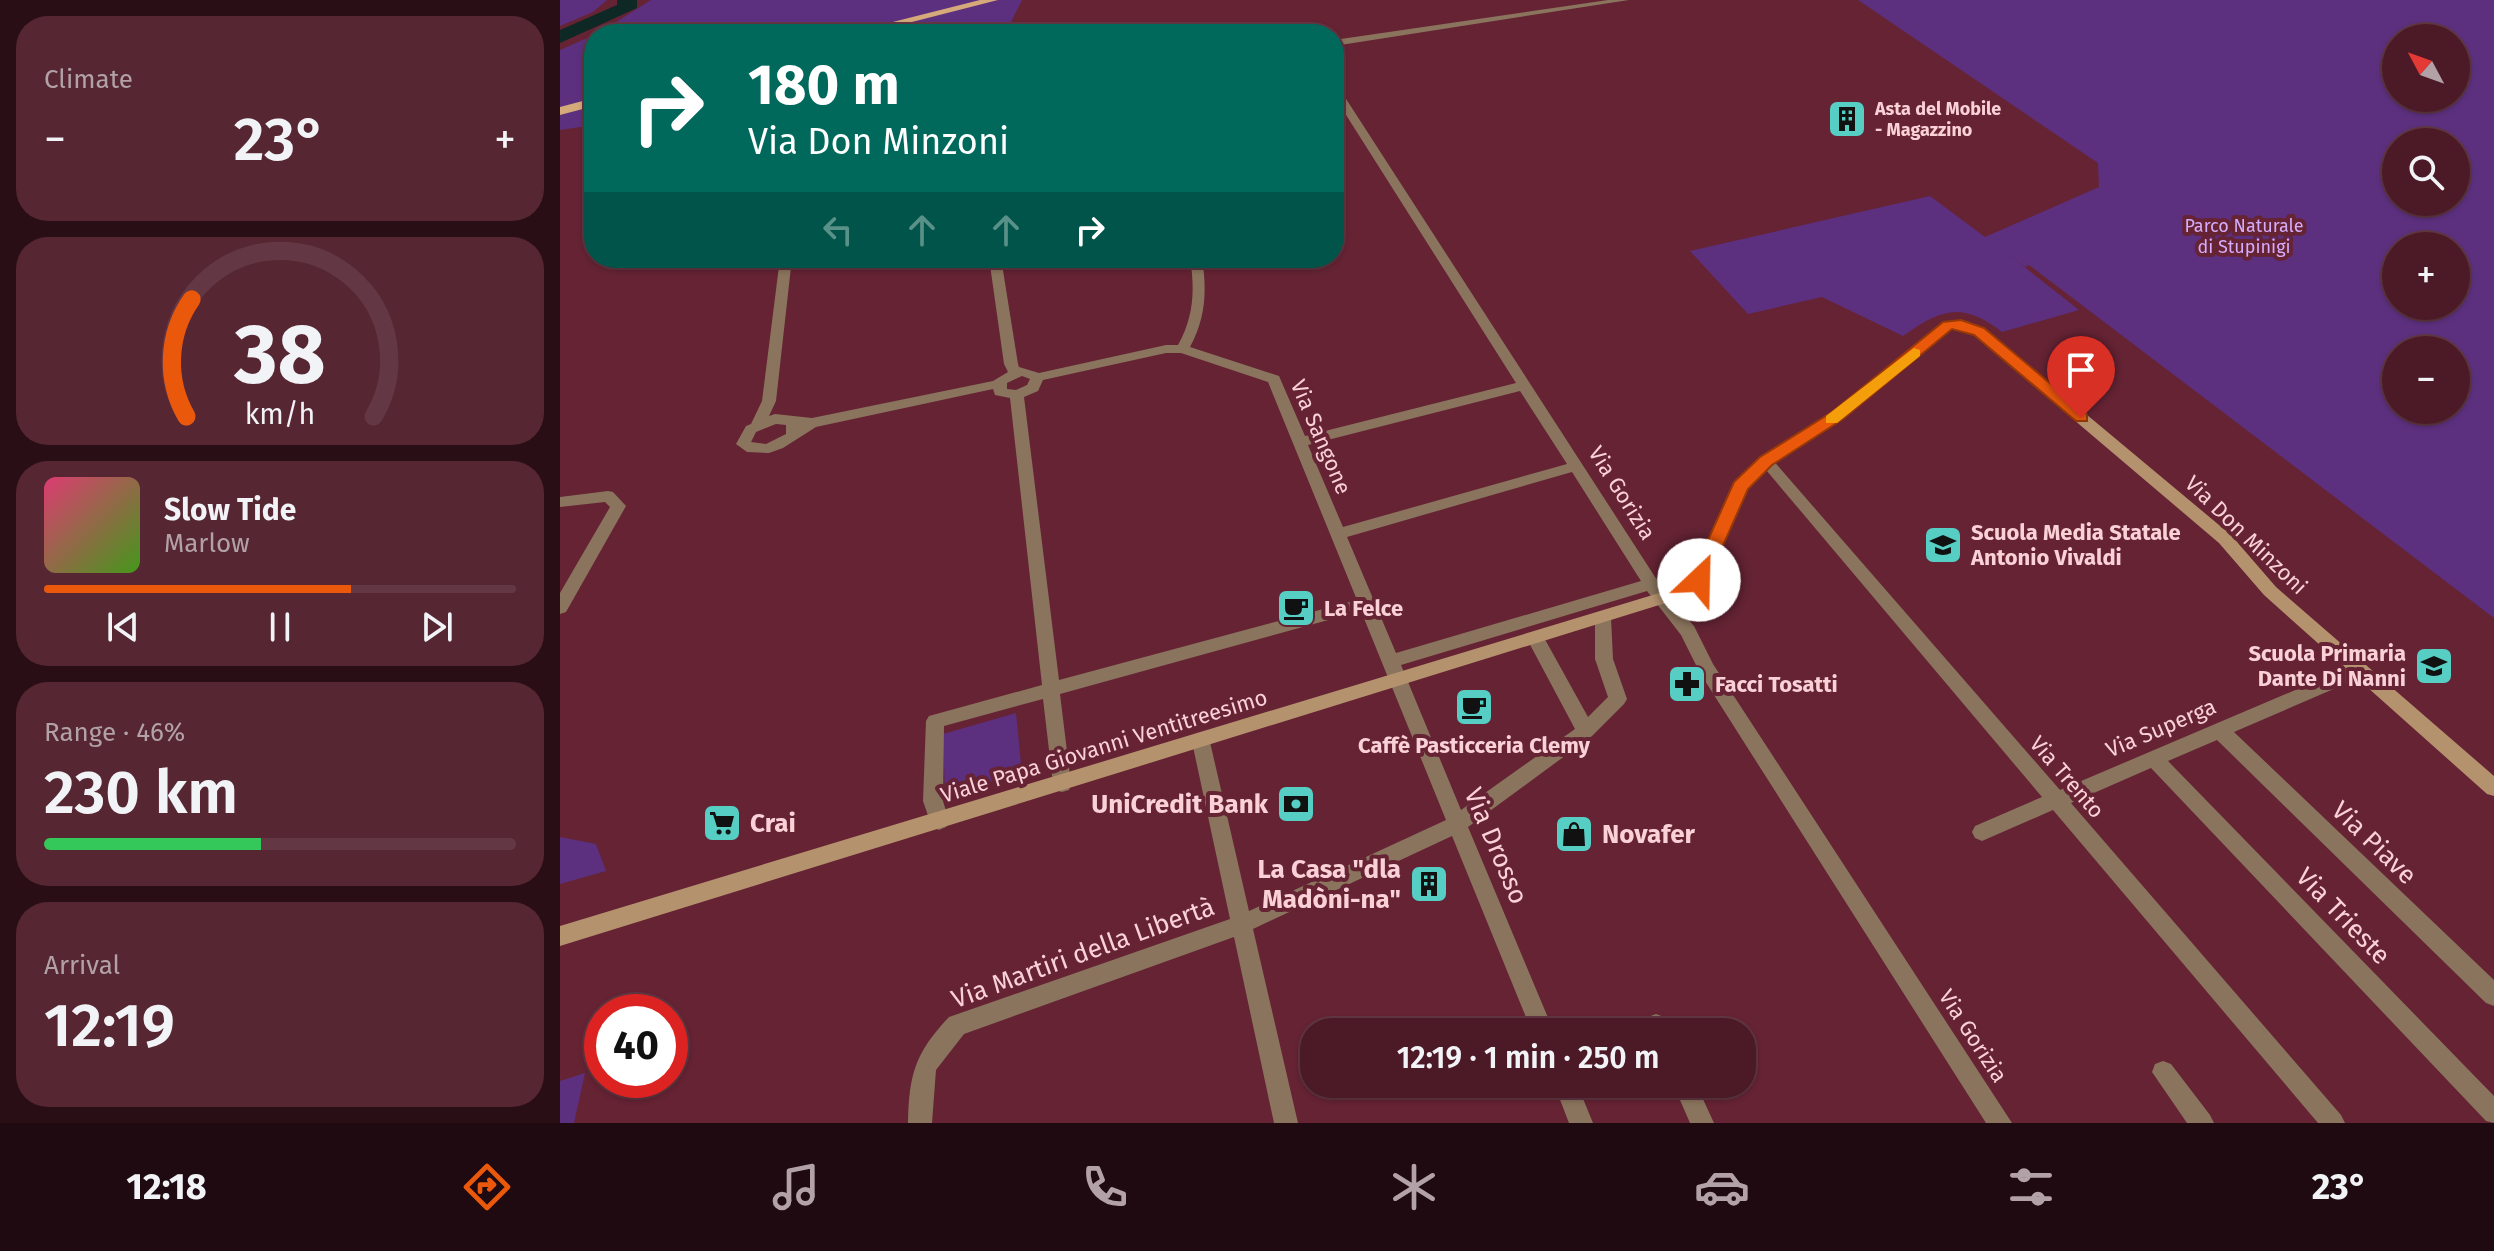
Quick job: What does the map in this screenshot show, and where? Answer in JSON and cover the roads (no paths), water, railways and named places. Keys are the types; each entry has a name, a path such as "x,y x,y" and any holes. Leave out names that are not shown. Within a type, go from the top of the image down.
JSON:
{"main road":[{"path":"900,24 993,0"},
{"path":"560,111 584,105"}],"street":[{"path":"1344,42 1625,0"},
{"name":"Via Gorizia","path":"1344,103 1662,601 1688,631 1706,668 2000,1123"},
{"path":"785,268 769,401 758,424 743,440 747,448 771,448 789,425"},
{"path":"997,268 1015,372"},
{"path":"1182,349 1195,329 1201,298 1197,268"},
{"name":"Via Don Minzoni","path":"1766,461 1838,415 1948,325 1961,324 1979,332 2225,539 2270,591 2494,788"},
{"name":"Via Sangone","path":"1038,377 1149,351 1182,349 1274,379 1389,662"},
{"path":"758,424 812,423 998,384 1015,372 1027,371 1038,377 1033,388 1017,395 1000,392 998,384"},
{"path":"1301,442 1526,385"},
{"path":"1017,395 1062,784"},
{"path":"769,401 789,425"},
{"path":"1662,601 1695,588 1740,486 1766,461"},
{"name":"Via Trento","path":"1766,461 2333,1123"},
{"path":"1338,534 1577,466"},
{"path":"560,502 608,496 618,506 560,608"},
{"path":"1389,662 1652,584"},
{"name":"Viale Papa Giovanni Ventitreesimo","path":"560,936 1662,601"},
{"path":"939,821 933,801 935,721 1365,604"},
{"name":"Via Martiri della Libertà","path":"920,1123 920,1083 927,1056 957,1025 1240,925 1456,825 1586,731 1618,699 1604,659 1603,618"},
{"path":"1536,639 1586,731"},
{"name":"Via Drosso","path":"1389,662 1537,1018"},
{"name":"Via Superga","path":"1982,832 2360,670"},
{"name":"Via Piave","path":"2218,729 2494,995"},
{"name":"Via Martiri della Libertà","path":"1201,742 1286,1123"},
{"name":"Via Trieste","path":"2152,757 2494,1113"},
{"path":"2163,1072 2202,1123"},
{"path":"1571,1098 1581,1123"},
{"path":"1690,1098 1702,1123"}],"waterway":[{"path":"590,24 627,8 627,0"},
{"path":"560,37 584,27"}],"place":[{"name":"Asta del Mobile - Magazzino","path":"1847,119"},
{"name":"Scuola Media Statale Antonio Vivaldi","path":"1943,545"},
{"name":"La Felce","path":"1296,608"},
{"name":"Scuola Primaria Dante Di Nanni","path":"2434,666"},
{"name":"Facci Tosatti","path":"1687,684"},
{"name":"Caffè Pasticceria Clemy","path":"1474,707"},
{"name":"UniCredit Bank","path":"1296,804"},
{"name":"Crai","path":"722,823"},
{"name":"Novafer","path":"1574,834"},
{"name":"La Casa \"dla Madòni-na\"","path":"1429,884"}],"park label":[{"name":"Parco Naturale di Stupinigi","path":"2244,236"}]}
